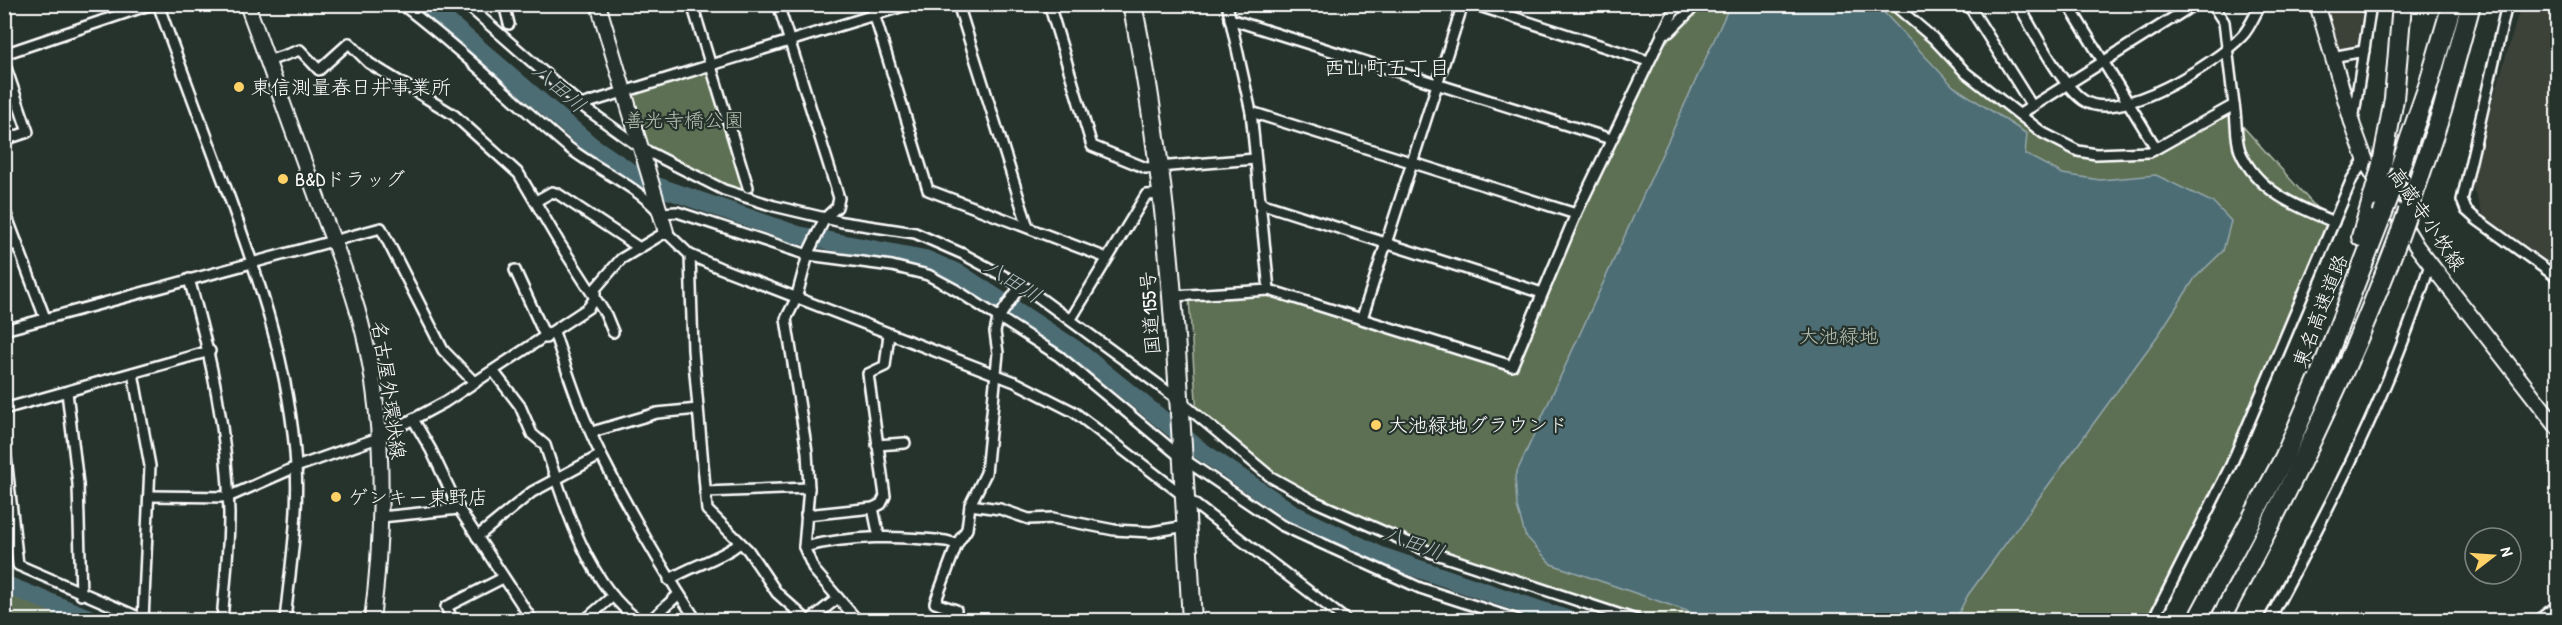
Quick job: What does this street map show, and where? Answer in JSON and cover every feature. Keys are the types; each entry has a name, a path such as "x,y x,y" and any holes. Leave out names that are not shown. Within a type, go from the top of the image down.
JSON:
{"highway":[{"name":"国道155号","path":"1132,4 1154,116 1173,296 1192,621"},
{"path":"2250,524 2348,276 2373,197 2373,161 2394,99 2403,4"},
{"name":"東名高速道路","path":"2197,621 2284,458 2319,377 2394,184 2428,86 2452,4"},
{"path":"2220,621 2300,468 2398,239 2442,111 2471,4"}],"main road":[{"name":"名古屋外環状線","path":"247,4 334,242 364,336 382,472 380,555 372,621"},
{"path":"598,4 666,232"},
{"name":"高蔵寺小牧線","path":"2317,4 2353,126 2417,247 2558,428"}],"street":[{"path":"4,54 152,4"},
{"path":"158,4 253,261 275,331 288,398 296,467 294,534 285,621"},
{"path":"401,4 434,29 569,147 602,172 650,202 660,213 677,212 808,253 892,266 928,275 956,290 1059,356 1182,458 1251,507 1341,554 1420,588 1518,621"},
{"path":"466,4 581,105 641,148 724,190 825,219 915,233 963,254 1020,286 1071,319 1179,400 1271,477 1316,502 1430,552 1636,621"},
{"path":"504,4 509,24"},
{"path":"692,4 748,187"},
{"path":"778,4 838,198 837,207 825,219 808,253 796,299 786,319 807,452 808,488 804,547 814,570 857,621"},
{"path":"871,4 928,190 1107,258"},
{"path":"581,105 910,4"},
{"path":"958,4 1028,227"},
{"path":"1049,4 1092,146 1146,168 1256,159"},
{"path":"1227,4 1251,112 1269,290"},
{"path":"1362,318 1463,4"},
{"path":"1473,4 1648,61"},
{"path":"1173,296 1269,290 1512,366 1576,214 1677,4"},
{"path":"1662,33 1669,32 1697,4"},
{"path":"1893,4 1933,38 1966,73 2061,145 2078,152 2096,154 2150,152 2234,105"},
{"path":"1968,4 2032,106"},
{"path":"2018,4 2067,84 2083,100 2098,107 2128,102 2175,84 2243,35 2261,4"},
{"path":"2068,4 2156,148"},
{"path":"2020,114 2195,4"},
{"path":"2212,4 2224,22"},
{"path":"2221,4 2229,47 2238,144 2249,165 2279,198 2334,222"},
{"path":"2353,126 2371,4"},
{"path":"2504,6 2462,200 2466,210 2476,219 2558,278"},
{"path":"1230,19 1611,139"},
{"path":"268,61 300,51 319,70 349,43 369,63 454,115 519,174 595,298 613,332"},
{"path":"2332,57 2364,51"},
{"path":"4,63 28,132 4,140"},
{"path":"1251,112 1576,214"},
{"path":"2153,621 2231,465 2352,179 2373,161"},
{"path":"536,201 552,192 558,194 638,247"},
{"path":"1071,319 1146,195 1163,194"},
{"path":"1260,203 1542,293"},
{"path":"4,209 45,318"},
{"path":"4,330 381,228 443,350 475,383"},
{"path":"150,496 228,497 296,467 378,438 494,372 588,308 595,298 595,289 621,260 638,247 666,232 690,255 796,299 1039,393 1074,412 1184,494 1346,621"},
{"path":"4,248 17,243"},
{"path":"690,255 693,350 706,510 740,543 777,593 808,621 838,598"},
{"path":"2269,621 2378,408 2430,264"},
{"path":"514,270 550,335 601,455 669,580 696,621"},
{"path":"189,279 210,351 223,428 228,497 222,621"},
{"path":"952,621 956,610 935,603 957,544 967,530 970,505 986,474 998,353 995,332 999,317 1020,286"},
{"path":"806,515 873,508 881,504 885,496 868,374 885,366 889,334"},
{"path":"4,409 210,351"},
{"path":"494,372 520,406 532,434 545,445 581,545 613,596 639,621"},
{"path":"4,439 18,565 81,595 144,620 150,466 133,373"},
{"path":"66,392 78,484 81,595"},
{"path":"592,432 657,413 698,409"},
{"path":"413,419 459,508 532,621"},
{"path":"877,445 905,443"},
{"path":"477,537 518,502 555,478 601,455"},
{"path":"705,492 808,488"},
{"path":"970,505 1000,510 1029,519 1053,518 1114,530 1151,532 1186,526"},
{"path":"381,517 459,508"},
{"path":"873,508 879,537"},
{"path":"804,547 828,541 879,537 935,540 957,544"},
{"path":"4,542 15,546"},
{"path":"669,580 691,567 725,556 740,543"},
{"path":"453,621 446,607 503,578"},
{"path":"651,621 679,594"},
{"path":"585,621 613,596"},
{"path":"2538,621 2558,604"}],"shaded area":[{"path":"2326,5 2363,5 2356,51 2339,52"},
{"path":"2521,5 2557,5 2557,268 2483,215 2470,179"}],"green space":[{"name":"大池緑地","path":"1704,5 1889,5 2030,127 2055,145 2078,154 2129,157 2229,111 2329,222 2227,464 2148,620 1657,620 1436,550 1318,499 1272,474 1197,414 1189,298 1252,294 1278,297 1513,371 1611,147 1658,50"},
{"name":"善光寺橋公園","path":"710,70 748,195 709,179 646,145 633,98 635,93"},
{"path":"5,552 10,594 77,620 5,620"}],"water":[{"name":"大池緑地","path":"1730,5 1877,5 1953,86 2027,134 2025,154 2063,174 2100,180 2156,175 2214,203 2231,221 2223,251 2195,278 2159,334 1968,595 1955,620 1713,620 1551,564 1525,535 1517,506 1515,476"}],"waterway":[{"name":"八田川","path":"427,4 592,146 645,182 798,235 925,259 960,274 1075,349 1200,450 1294,514 1381,556 1569,620"},
{"path":"4,584 94,620"}],"place":[{"name":"東信測量春日井事業所","path":"239,87"},
{"name":"B&Dドラッグ","path":"283,179"},
{"name":"大池緑地グラウンド","path":"1376,425"},
{"name":"ゲンキー東野店","path":"336,497"}],"district":[{"name":"西山町五丁目","path":"1387,68"}]}
